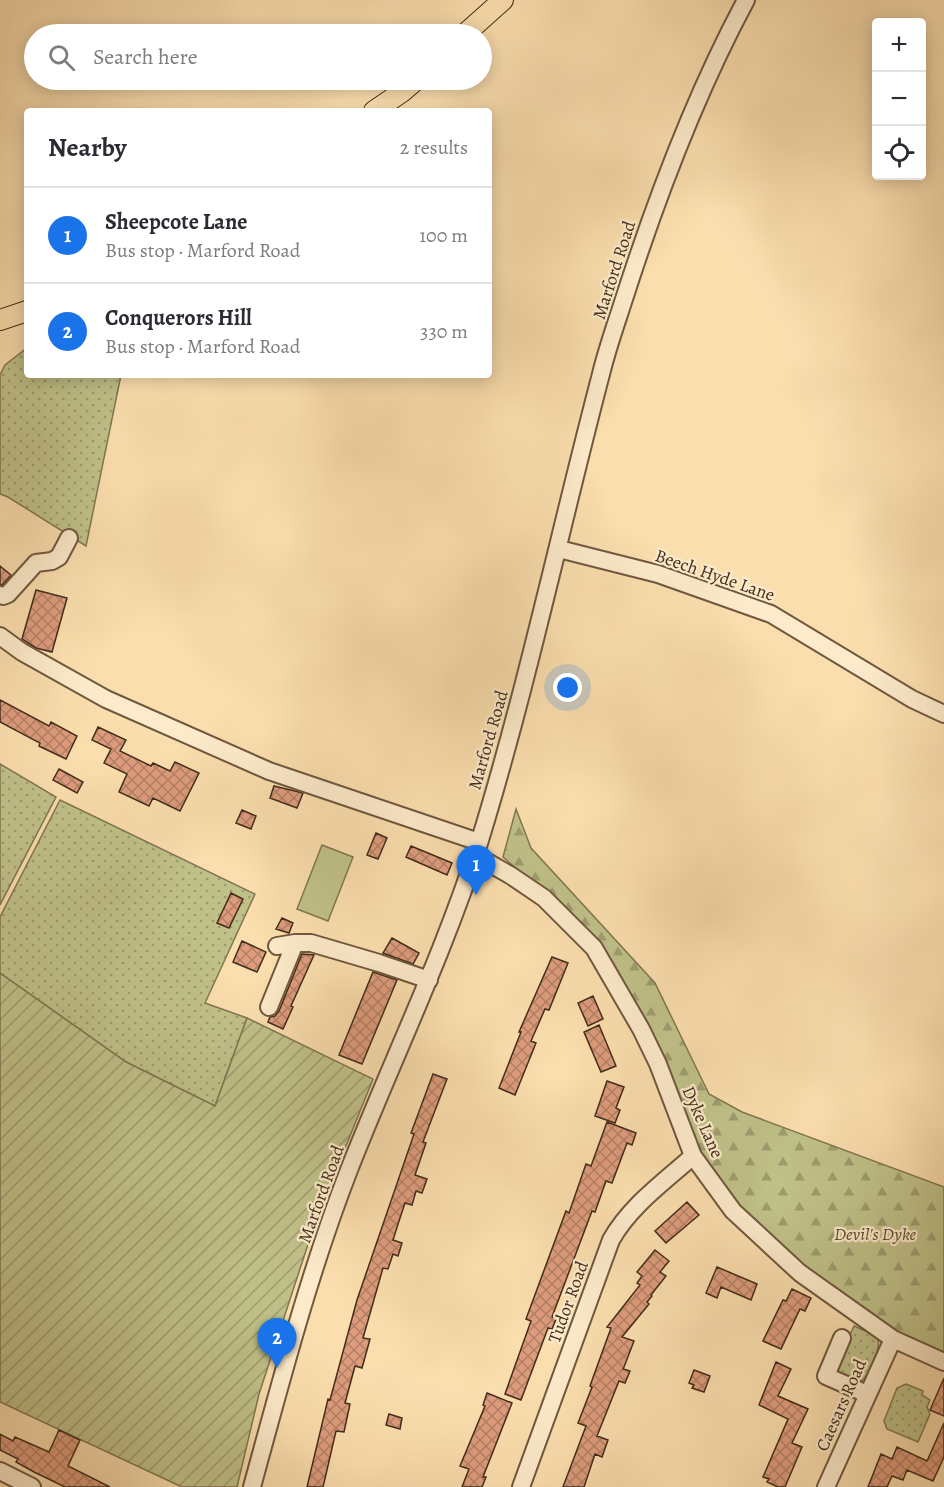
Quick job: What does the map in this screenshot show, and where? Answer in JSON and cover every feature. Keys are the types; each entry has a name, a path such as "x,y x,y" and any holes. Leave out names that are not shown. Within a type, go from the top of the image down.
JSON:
{"main road":[{"path":"476,24 503,0"},
{"path":"378,108 404,90"},
{"path":"0,320 24,312"}],"street":[{"name":"Marford Road","path":"252,1487 302,1306 349,1171 429,980 477,848 512,732 602,371 635,266 694,106 746,0"},
{"path":"0,595 3,597 8,594 36,563 52,561 59,556 69,538"},
{"name":"Beech Hyde Lane","path":"558,549 658,574 771,614 912,699 944,714"},
{"name":"Dyke Lane","path":"0,636 22,652 106,699 269,771 477,848 510,875 544,898 594,948 641,1029 658,1064 693,1156 733,1211 800,1273 893,1339 944,1362"},
{"path":"269,1007 295,943"},
{"path":"277,946 311,943 429,980"},
{"name":"Tudor Road","path":"521,1487 611,1240 630,1213 693,1156"},
{"path":"842,1338 826,1377 867,1394"},
{"name":"Caesars Road","path":"826,1487 893,1339"},
{"path":"0,1471 32,1487"}],"green space":[{"path":"24,350 24,378 120,378 86,546 0,494 0,375 5,365"},
{"path":"0,764 56,797 0,905"},
{"path":"60,800 255,894 205,1003 247,1018 215,1106 126,1062 0,973 0,917"},
{"name":"Devil's Dyke","path":"516,809 531,848 655,983 709,1094 742,1112 944,1187 944,1360 893,1332 797,1262 735,1204 690,1143 593,942 543,892 503,857"},
{"path":"322,845 353,857 328,921 297,909"},
{"path":"0,973 126,1062 215,1106 247,1018 373,1079 316,1220 259,1394 237,1487 182,1487 0,1402"},
{"path":"854,1326 874,1335 878,1340 869,1370 862,1380 856,1383 837,1375 835,1368"},
{"path":"906,1384 923,1391 922,1395 930,1400 927,1407 930,1414 918,1442 887,1429 884,1421 897,1388"}],"building":[{"path":"0,566 11,575 2,585 0,585"},
{"path":"36,590 67,598 52,652 36,648 22,639"},
{"path":"0,700 49,726 51,722 77,736 66,759 39,746 40,743 0,722"},
{"path":"98,727 126,740 120,751 151,766 153,763 170,771 175,762 199,773 180,811 153,798 149,806 119,792 127,774 104,763 111,749 92,740"},
{"path":"59,769 83,782 77,793 53,780"},
{"path":"274,786 303,793 297,808 270,798"},
{"path":"242,810 256,816 251,829 236,823"},
{"path":"376,833 387,838 378,859 367,855"},
{"path":"411,846 452,863 447,875 406,857"},
{"path":"231,893 243,899 229,928 217,923"},
{"path":"282,918 293,923 289,933 276,929"},
{"path":"392,938 419,953 413,964 383,953"},
{"path":"242,941 266,952 257,972 233,962"},
{"path":"302,954 314,955 283,1029 268,1022 270,1017 275,1016 279,1011"},
{"path":"552,957 568,963 549,1010 545,1009 531,1041 536,1043 515,1095 499,1088 521,1032 519,1032"},
{"path":"373,972 397,980 362,1064 339,1055"},
{"path":"593,996 603,1019 588,1026 578,1003"},
{"path":"599,1025 616,1066 601,1072 584,1032"},
{"path":"433,1074 447,1079 423,1142 426,1143 415,1175 427,1179 422,1193 416,1191 412,1205 405,1203 393,1240 402,1243 398,1256 393,1254 388,1269 383,1268 363,1338 370,1339 362,1368 355,1366 345,1403 350,1404 344,1432 336,1431 323,1487 307,1487 328,1399 330,1400 357,1300 414,1134 411,1133"},
{"path":"607,1081 624,1087 616,1108 620,1110 615,1123 595,1116"},
{"path":"607,1122 636,1133 632,1145 627,1143 612,1183 606,1181 595,1212 592,1211 552,1317 556,1319 552,1329 548,1328 521,1400 505,1394 531,1321 526,1319 566,1211 569,1213 586,1164 591,1166"},
{"path":"687,1202 699,1215 666,1243 655,1231"},
{"path":"655,1250 669,1261 660,1272 666,1276 651,1295 647,1302 649,1304 622,1337 634,1341 623,1369 630,1371 625,1383 619,1381 597,1436 608,1440 602,1457 595,1454 584,1487 563,1487 586,1426 578,1423 611,1328 607,1327 640,1285 637,1283 642,1276 637,1272"},
{"path":"717,1267 757,1284 751,1300 721,1287 717,1298 706,1293"},
{"path":"792,1289 811,1298 805,1311 800,1309 781,1349 763,1341 783,1300 786,1301"},
{"path":"776,1362 791,1369 778,1396 808,1409 792,1443 802,1447 785,1487 778,1487 767,1482 769,1479 763,1477 788,1419 759,1405"},
{"path":"694,1370 710,1376 704,1392 692,1388 694,1385 689,1383"},
{"path":"944,1378 944,1416 930,1410"},
{"path":"487,1393 512,1403 483,1477 486,1477 482,1487 462,1487 469,1469 460,1466 485,1406 483,1405"},
{"path":"389,1414 402,1418 400,1429 386,1425"},
{"path":"944,1423 944,1457 933,1481 907,1470 903,1480 892,1476 887,1487 868,1487 881,1454 892,1459 897,1447 927,1461"},
{"path":"59,1430 80,1440 68,1466 110,1487 65,1487 16,1462 18,1459 0,1450 0,1434 13,1441 15,1437 49,1452"}],"place":[{"name":"Sheepcote Lane","path":"476,895"},
{"name":"Conquerors Hill","path":"277,1368"}]}
